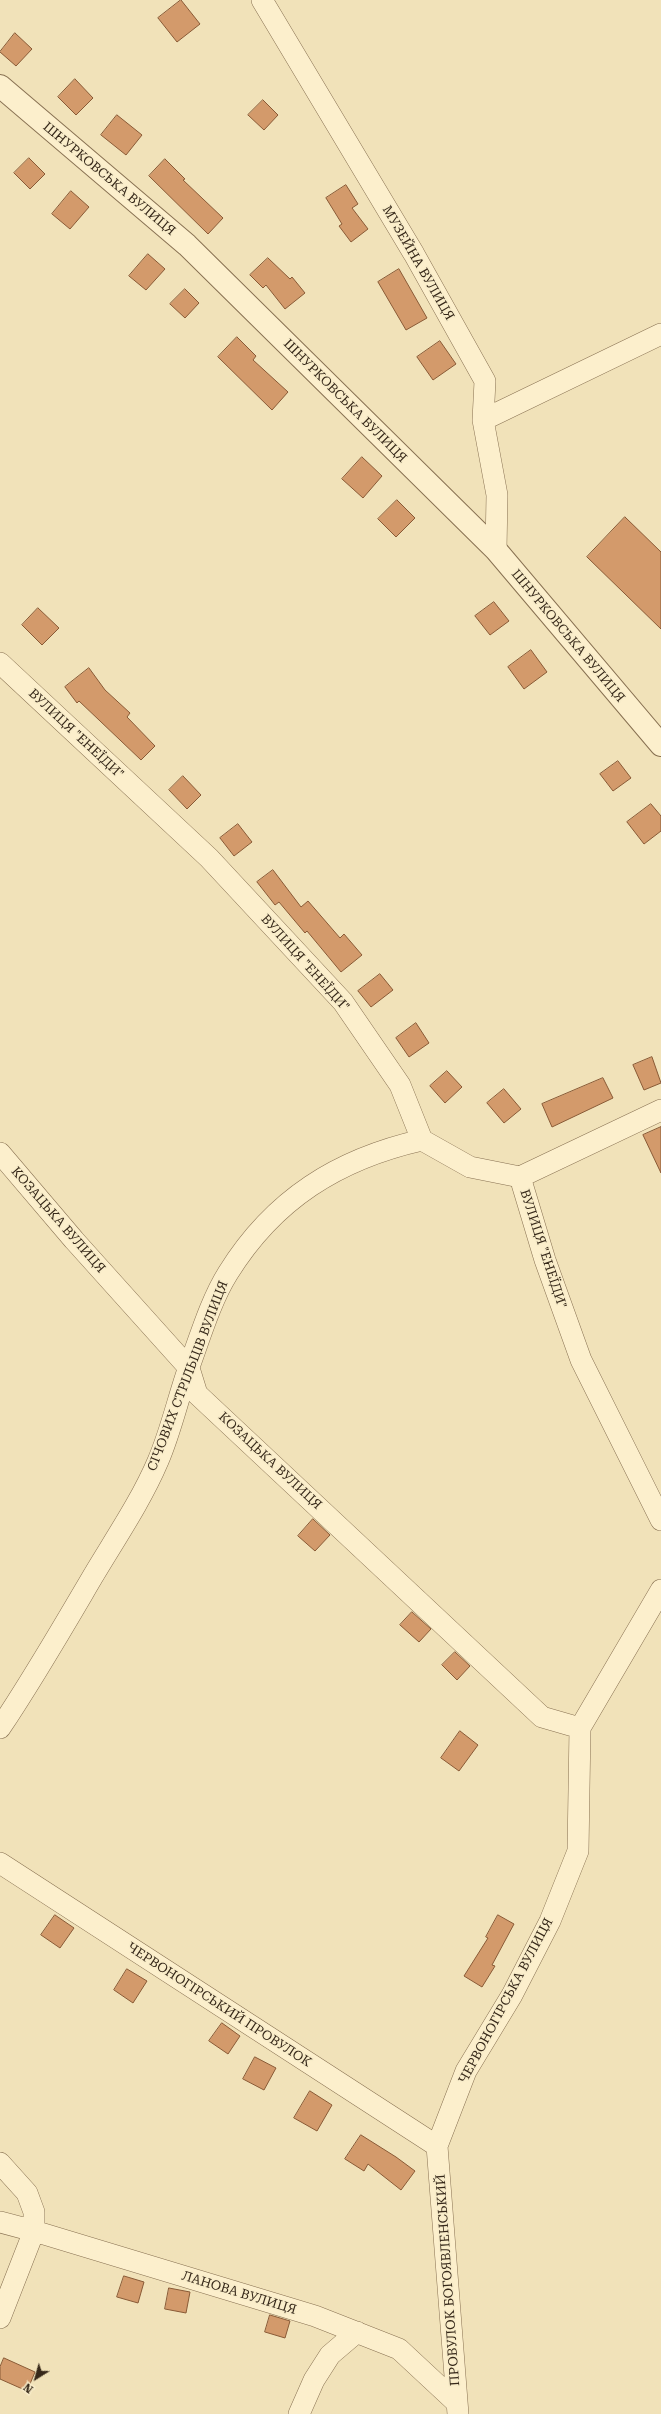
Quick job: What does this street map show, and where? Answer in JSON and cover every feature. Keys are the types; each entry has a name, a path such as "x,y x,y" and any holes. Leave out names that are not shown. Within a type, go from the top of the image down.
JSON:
{"street":[{"name":"МУЗЕЙНА ВУЛИЦЯ","path":"262,0 414,254 485,381 483,420 497,495 496,550"},
{"name":"ШНУРКОВСЬКА ВУЛИЦЯ","path":"0,86 187,245 496,550 661,745"},
{"path":"483,420 661,334"},
{"name":"ВУЛИЦЯ \"ЕНЕЇДИ\"","path":"0,663 209,858 343,1002 400,1085 422,1140 470,1167 520,1177 545,1260 581,1360 661,1520"},
{"path":"520,1177 661,1110"},
{"name":"СІЧОВИХ СТРІЛЬЦІВ ВУЛИЦЯ","path":"0,1728 136,1504 158,1460 189,1368 227,1274 256,1235 288,1200 323,1177 364,1157 392,1147 422,1140"},
{"name":"КОЗАЦЬКА ВУЛИЦЯ","path":"0,1153 74,1240 189,1368 197,1394 542,1716 580,1728"},
{"name":"ЧЕРВОНОГІРСЬКА ВУЛИЦЯ","path":"437,2146 466,2071 512,1995 550,1921 578,1850 580,1728 661,1590"},
{"name":"ЧЕРВОНОГІРСЬКИЙ ПРОВУЛОК","path":"0,1863 437,2146"},
{"name":"ПРОВУЛОК БОГОЯВЛЕНСЬКИЙ","path":"437,2146 458,2409"},
{"path":"0,2163 27,2193 34,2212 34,2231 0,2318"},
{"name":"ЛАНОВА ВУЛИЦЯ","path":"0,2222 315,2316 399,2349 458,2409"},
{"path":"299,2414 314,2380 330,2355 357,2332"}],"building":[{"path":"181,0 200,24 177,42 158,18"},
{"path":"15,33 32,49 16,66 0,52"},
{"path":"75,79 93,98 76,115 58,97"},
{"path":"263,100 278,115 264,130 248,115"},
{"path":"117,115 142,135 126,155 101,135"},
{"path":"29,158 45,174 30,189 14,173"},
{"path":"165,159 185,179 183,180 223,218 208,234 149,176"},
{"path":"346,185 358,204 352,208 368,229 351,242 339,226 342,224 326,198"},
{"path":"71,191 89,207 70,229 52,214"},
{"path":"148,254 165,269 146,290 129,276"},
{"path":"268,258 290,279 292,277 305,293 285,309 266,285 263,288 250,275"},
{"path":"399,269 427,318 406,330 378,282"},
{"path":"185,289 199,303 185,318 170,304"},
{"path":"237,337 256,356 253,360 288,392 272,410 218,357"},
{"path":"440,341 456,364 433,380 417,357"},
{"path":"362,457 382,476 363,498 342,479"},
{"path":"397,500 415,518 396,537 378,519"},
{"path":"625,517 661,552 661,629 587,557"},
{"path":"494,602 509,621 490,635 475,616"},
{"path":"38,608 59,628 42,645 22,625"},
{"path":"531,650 547,672 524,689 508,667"},
{"path":"89,668 105,690 130,713 127,717 155,746 141,760 79,701 77,703 65,687"},
{"path":"618,761 631,778 613,791 600,774"},
{"path":"183,776 201,795 187,809 169,790"},
{"path":"651,804 661,816 661,831 644,844 627,822"},
{"path":"238,824 252,842 234,856 220,838"},
{"path":"273,870 301,907 308,901 340,938 344,934 362,955 341,972 307,931 305,933 279,902 275,905 257,882"},
{"path":"380,974 393,990 371,1007 358,991"},
{"path":"416,1023 429,1043 409,1057 396,1038"},
{"path":"652,1057 661,1083 644,1090 633,1065"},
{"path":"447,1071 462,1087 445,1103 430,1086"},
{"path":"603,1078 613,1098 552,1127 542,1104"},
{"path":"504,1089 521,1109 504,1123 487,1103"},
{"path":"661,1127 661,1173 643,1135"},
{"path":"313,1519 330,1535 315,1551 298,1536"},
{"path":"412,1612 431,1629 419,1642 400,1625"},
{"path":"455,1652 470,1666 457,1680 442,1665"},
{"path":"460,1731 478,1745 459,1771 441,1758"},
{"path":"55,1915 74,1928 60,1948 41,1935"},
{"path":"498,1915 514,1924 492,1965 495,1966 482,1987 464,1976 488,1938 486,1937"},
{"path":"127,1969 147,1981 133,2003 114,1990"},
{"path":"222,2023 240,2036 228,2054 209,2041"},
{"path":"255,2057 276,2068 264,2090 243,2079"},
{"path":"310,2091 332,2105 317,2131 294,2118"},
{"path":"361,2135 415,2171 401,2190 368,2164 364,2171 345,2159"},
{"path":"124,2276 144,2282 138,2303 117,2297"},
{"path":"169,2288 190,2292 186,2313 165,2309"},
{"path":"270,2315 290,2321 285,2338 265,2332"},
{"path":"4,2358 35,2372 27,2391 0,2379 0,2367"}]}
